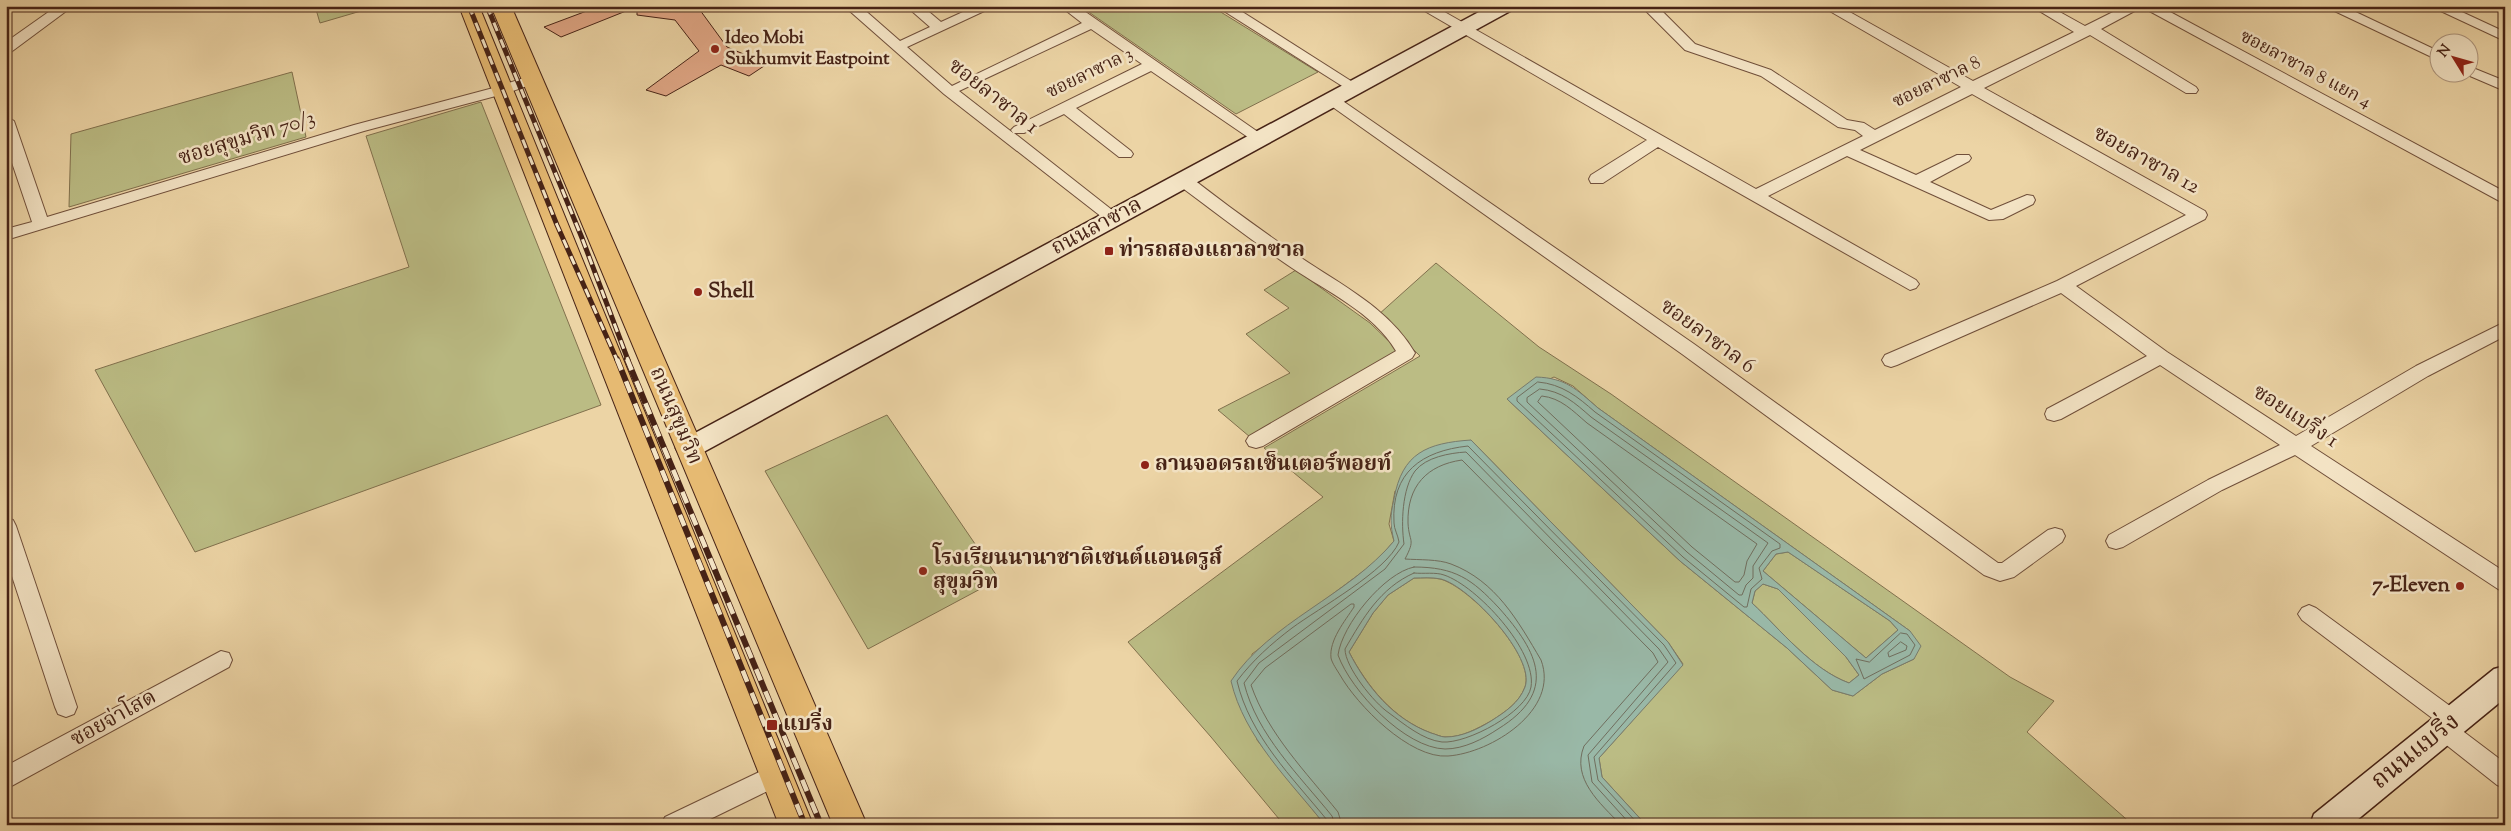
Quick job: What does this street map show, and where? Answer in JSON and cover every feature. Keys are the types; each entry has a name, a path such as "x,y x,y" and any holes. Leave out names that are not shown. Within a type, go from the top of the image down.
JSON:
{"highway":[{"name":"ถนนสุขุมวิท","path":"469,6 796,825"},
{"name":"ถนนสุขุมวิท","path":"501,6 850,825"},
{"path":"652,467 689,448"}],"street":[{"path":"6,49 66,6"},
{"name":"ซอยลาซาล 1","path":"851,6 949,91 1113,218"},
{"path":"912,6 939,28"},
{"path":"904,44 988,6"},
{"name":"ซอยลาซาล 3","path":"1066,6 1260,139"},
{"path":"1223,6 1355,88"},
{"path":"1423,6 1910,284"},
{"name":"ถนนลาซาล","path":"689,448 1504,6"},
{"path":"1648,6 1659,14 1679,40 1690,47 1766,73 1842,124 1859,126 1874,136"},
{"name":"ซอยลาซาล 12","path":"1828,6 2199,215 2063,285 1891,360"},
{"path":"2038,6 2088,30 2192,90"},
{"name":"ซอยลาซาล 8","path":"1755,196 2136,6"},
{"name":"ซอยลาซาล 8 แยก 4","path":"2148,6 2505,199"},
{"path":"2331,6 2428,51"},
{"path":"2437,6 2505,37"},
{"path":"959,87 1091,24"},
{"name":"ซอยลาซาล 3","path":"1019,130 1151,65"},
{"path":"2478,75 2505,87"},
{"path":"502,90 533,79"},
{"name":"ซอยสุขุมวิท 70/3","path":"6,235 358,128 502,90"},
{"name":"ซอยลาซาล 6","path":"1332,100 1688,350 1990,569 2007,572 2055,536"},
{"path":"1065,107 1125,154"},
{"path":"6,121 41,225"},
{"path":"1842,124 1840,128 1853,147 1916,182 1989,215 1997,216 2027,200"},
{"path":"1597,179 1658,140"},
{"path":"1916,182 1963,158"},
{"path":"1183,180 1250,231 1379,320 1403,346 1406,353 1256,441"},
{"name":"ซอยแบริ่ง 1","path":"2063,285 2161,357 2505,583"},
{"path":"2116,541 2214,485 2295,446 2422,372 2505,328"},
{"path":"2054,414 2161,357"},
{"path":"6,526 66,707"},
{"path":"2309,614 2448,725 2505,777"},
{"name":"ซอยจ่าโสด","path":"6,778 221,660"},
{"name":"ถนนแบริ่ง","path":"2326,825 2448,725 2502,685"},
{"path":"673,825 776,775"}],"green space":[{"path":"315,6 378,6 320,23"},
{"path":"1080,6 1211,6 1318,72 1236,114"},
{"path":"292,72 306,137 69,207 71,134"},
{"path":"481,102 601,405 195,552 95,370 409,267 366,136"},
{"path":"1436,263 1539,347 1611,394 2010,677 2054,701 2027,732 2133,825 1646,825 1602,777 1599,758 1683,664 1668,642 1471,440 1395,491 1389,524 1394,541 1377,561 1252,654 1257,740 1325,825 1284,825 1211,737 1128,642 1323,497 1264,448 1420,356 1378,315","holes":["1554,377 1573,386 1598,408 1910,631 1914,659 1882,674 1853,696 1832,690 1787,648 1680,561 1507,399"]},
{"path":"1296,270 1370,323 1397,349 1394,356 1250,437 1218,410 1290,373 1246,334 1289,308 1264,290"},
{"path":"887,415 999,579 868,649 765,471"},
{"path":"1788,552 1890,621 1898,630 1866,658 1763,571 1776,554"},
{"path":"1414,578 1440,579 1452,584 1483,608 1511,641 1526,674 1525,687 1511,707 1491,721 1463,734 1442,737 1417,727 1405,719 1382,700 1364,677 1349,652 1373,613 1388,595"},
{"path":"1763,584 1778,589 1846,657 1859,675 1849,683 1835,677 1797,648 1752,603 1755,591"}],"water":[{"path":"1536,377 1563,382 1570,386 1910,631 1921,646 1914,659 1882,674 1853,696 1832,690 1787,648 1680,561 1507,399","holes":["1788,552 1890,621 1898,630 1866,658 1763,571 1776,554","1763,584 1778,589 1846,657 1859,675 1849,683 1835,677 1797,648 1752,603 1755,591"]},
{"path":"1471,440 1668,642 1683,665 1599,758 1602,777 1646,825 1325,825 1270,758 1246,721 1231,681 1247,660 1266,642 1355,578 1394,541 1391,525 1392,511 1398,483 1403,471 1419,453 1442,444","holes":["1414,578 1441,579 1453,584 1483,608 1511,641 1526,674 1525,687 1511,707 1486,724 1464,734 1442,737 1417,727 1405,719 1382,700 1364,677 1349,652 1373,613 1388,595"]}],"building":[{"path":"600,6 636,7 561,37 544,27"},
{"name":"Ideo Mobi Sukhumvit Eastpoint","path":"637,6 697,6 727,47 767,64 749,76 721,65 666,96 646,90 699,51 675,20 637,15"}],"railway":[{"path":"469,6 557,225 617,360"},
{"path":"487,6 582,238 628,360"},
{"path":"617,359 805,825"},
{"path":"627,359 821,825"}],"place":[{"name":"Ideo Mobi Sukhumvit Eastpoint","path":"715,49"},
{"name":"ท่ารถสองแถวลาซาล","path":"1109,251"},
{"name":"Shell","path":"698,292"},
{"name":"ลานจอดรถเซ็นเตอร์พอยท์","path":"1145,465"},
{"name":"โรงเรียนนานาชาติเซนต์แอนดรูส์ สุขุมวิท","path":"923,571"},
{"name":"7-Eleven","path":"2460,586"},
{"name":"แบริ่ง","path":"772,725"}]}
